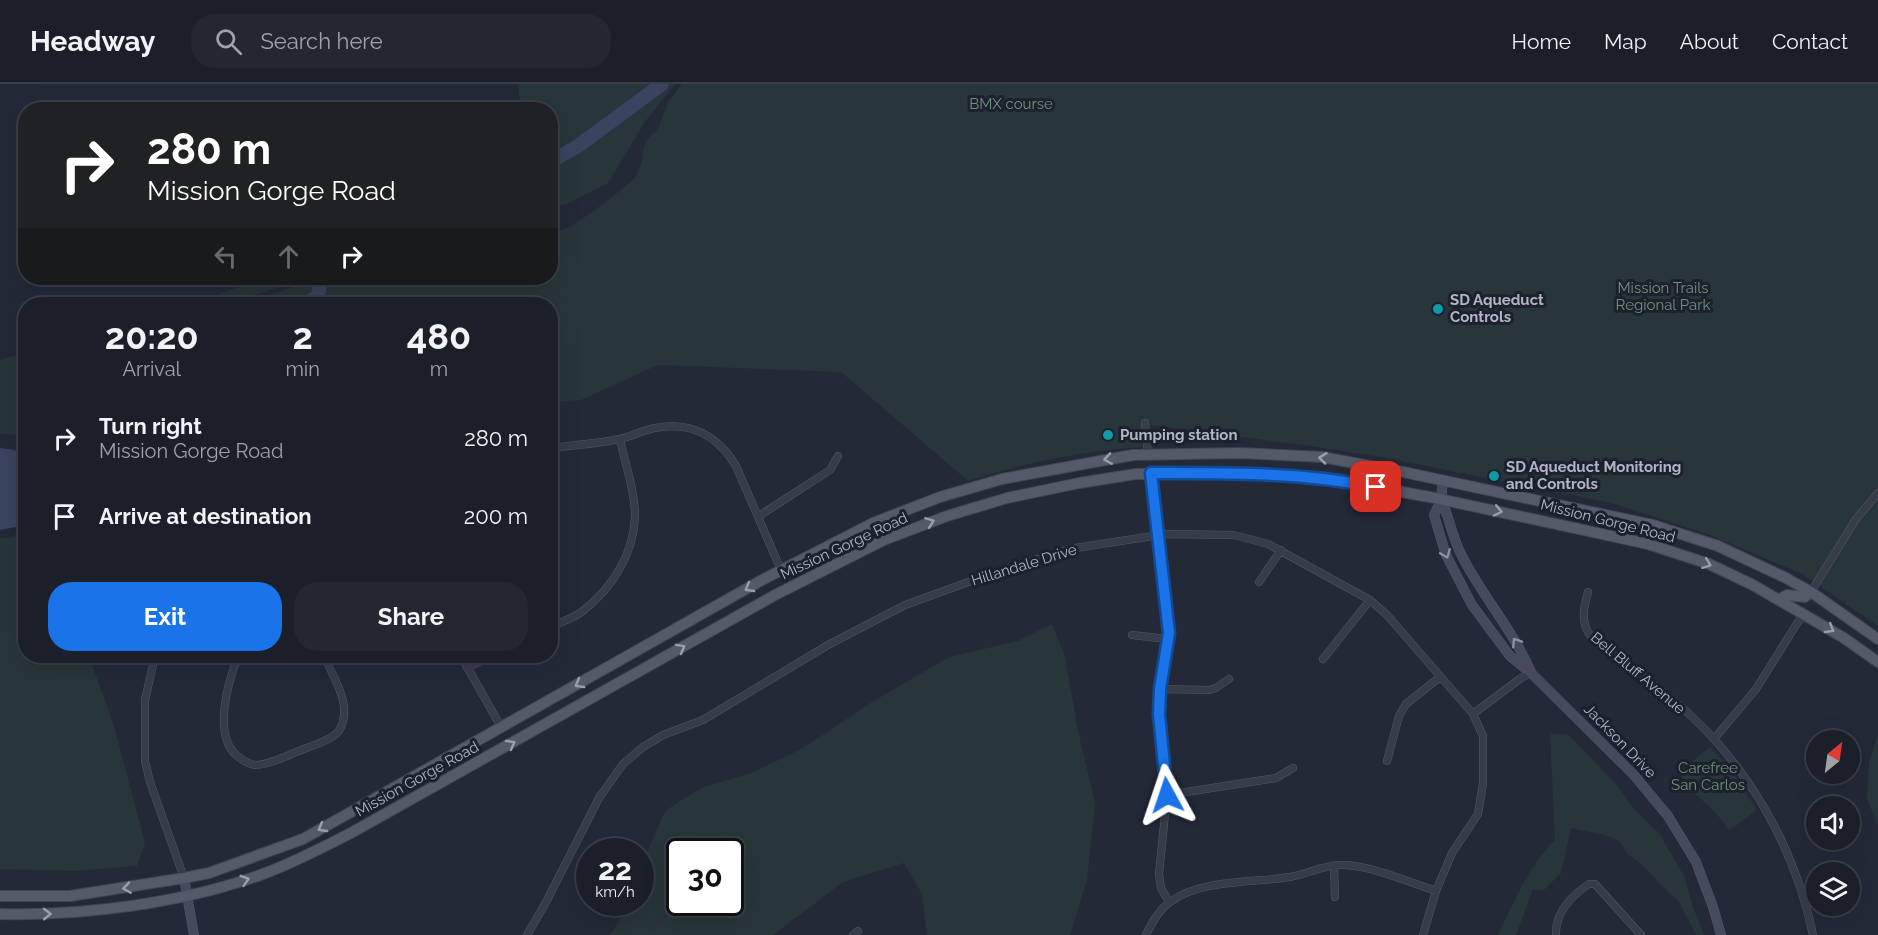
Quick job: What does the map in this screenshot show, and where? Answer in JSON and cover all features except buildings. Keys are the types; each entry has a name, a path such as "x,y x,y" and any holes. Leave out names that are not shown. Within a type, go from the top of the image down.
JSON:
{"main road":[{"name":"Mission Gorge Road","path":"0,896 70,896 184,878 219,869 303,838 781,570 873,523 940,498 1002,479 1133,454 1240,453 1322,458 1443,480 1653,525 1718,546 1811,592 1878,639"},
{"name":"Mission Gorge Road","path":"0,914 72,913 188,895 263,874 308,856 573,710 775,595 884,540 947,516 1007,498 1136,474 1236,473 1320,477 1648,544 1709,564 1779,600 1844,638 1878,662"},
{"name":"Jackson Drive","path":"1443,480 1441,500 1434,515 1446,555 1472,605 1510,656 1531,673 1633,774 1668,816 1696,862 1721,935"},
{"name":"Jackson Drive","path":"1441,500 1448,513 1460,554 1485,597 1521,649 1531,673"},
{"path":"1779,600 1787,595 1804,597 1811,592"},
{"path":"184,878 194,935"}],"street":[{"path":"1145,423 1148,454"},
{"path":"558,447 620,440 654,428 679,426 699,431 714,439 727,451 736,466 781,570"},
{"path":"558,623 582,612 611,584 627,555 635,517 620,440"},
{"path":"759,516 830,470 838,456"},
{"path":"1151,473 1169,633 1160,689 1159,715 1167,795 1158,874 1161,888 1169,902"},
{"path":"1811,592 1856,519 1878,493"},
{"name":"Hillandale Drive","path":"527,935 598,798 623,764 643,747 663,735 703,720 828,645 905,605 1069,549 1157,535 1234,535 1268,544 1370,600 1386,615 1473,714 1483,736 1483,783 1478,814 1452,853 1436,891 1423,935"},
{"path":"1258,582 1281,550"},
{"name":"Bell Bluff Avenue","path":"1588,592 1583,612 1585,625 1591,636 1674,701 1714,739 1736,765 1771,819 1785,848 1802,894 1813,935"},
{"path":"1323,659 1370,600"},
{"path":"1714,739 1756,689 1803,614"},
{"path":"1132,635 1167,639"},
{"path":"153,663 145,700 145,761 150,782 184,878"},
{"path":"236,663 228,684 224,733 230,749 242,761 256,765 315,745 337,733 343,718 344,699 327,663"},
{"path":"464,663 501,727"},
{"path":"467,668 477,663"},
{"path":"1473,714 1531,673"},
{"path":"1387,761 1399,716 1406,704 1440,677"},
{"path":"1160,689 1209,690 1228,679"},
{"path":"1167,795 1276,778 1293,768"},
{"path":"1334,866 1335,897"},
{"path":"1146,935 1169,902 1200,888 1293,877 1317,868 1334,866 1365,868 1436,891"},
{"path":"1556,935 1555,927 1566,902 1572,895 1589,884 1595,884 1641,935"}],"green space":[{"path":"518,84 675,84 644,123 608,183 558,206 558,102 520,102"},
{"name":"Mission Trails Regional Park","path":"682,84 1878,84 1878,626 1802,574 1710,535 1611,503 1392,459 1142,424 1142,447 1098,451 1054,459 968,481 841,372 658,365 581,400 558,402 558,297 264,297 300,285 558,285 558,231 575,224 615,195 636,176 647,140 657,131 668,102"},
{"path":"246,285 287,285 247,297 209,297"},
{"path":"18,355 18,435 0,434 0,360"},
{"path":"18,532 18,663 92,663 113,723 145,843 137,866 75,871 0,869 0,538 14,537"},
{"path":"1052,624 1065,656 1078,731 1095,803 1087,880 1070,935 927,935 922,894 904,863 843,882 773,935 609,935 622,916 654,916 653,838 666,810 703,787 752,773 803,748 872,702 949,657 1018,641"},
{"path":"1550,733 1569,735 1617,785 1633,808 1659,833 1684,876 1704,935 1696,935 1678,900 1638,861 1628,855 1619,841 1605,835 1571,828 1561,873 1544,890 1533,889 1516,935 1498,935 1529,873 1555,840"},
{"path":"1878,735 1878,826 1867,799 1869,761"},
{"name":"Carefree San Carlos","path":"1710,747 1728,766 1757,810 1729,831 1718,815 1690,788 1679,772"}],"water":[{"path":"0,448 15,450 18,457 18,512 16,527 0,530"}],"waterway":[{"path":"558,157 578,146 662,84"},
{"path":"316,297 320,285"},
{"path":"0,463 8,463 18,457"}],"place":[{"name":"SD Aqueduct Controls","path":"1438,309"},
{"name":"Pumping station","path":"1108,435"},
{"name":"SD Aqueduct Monitoring and Controls","path":"1494,476"}],"route":[{"path":"1167,795 1159,715 1160,689 1169,633 1151,473 1236,473 1320,477 1376,487"}],"park label":[{"name":"BMX course","path":"1011,104"}]}
